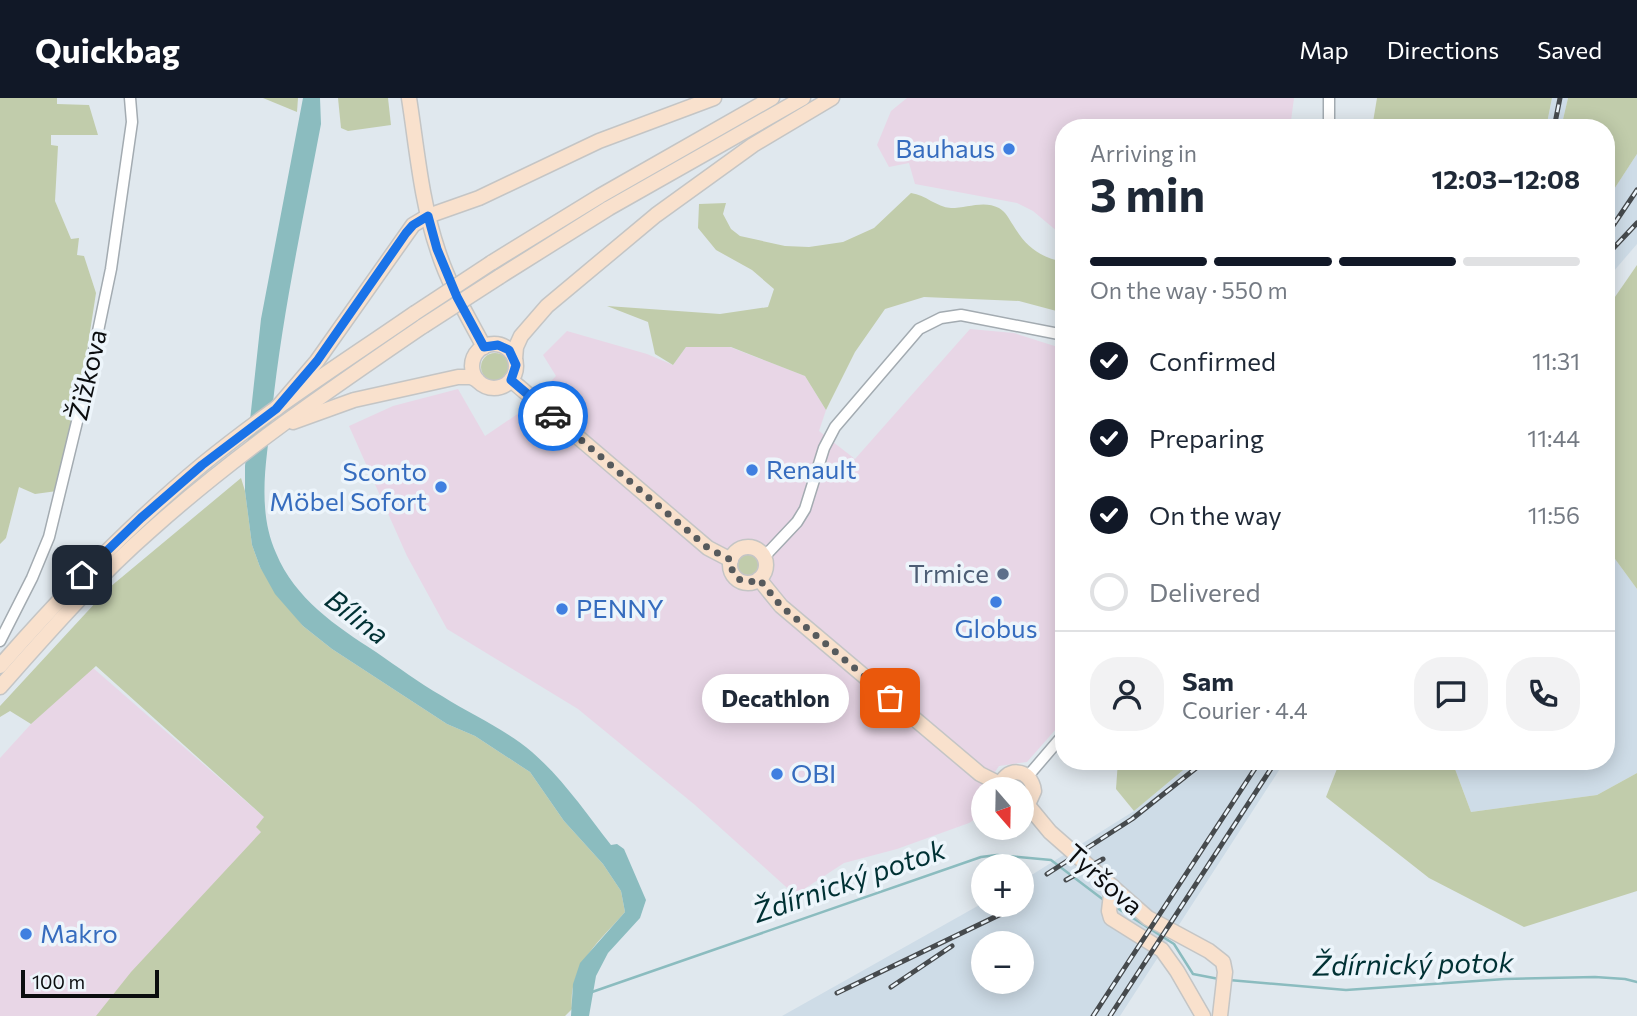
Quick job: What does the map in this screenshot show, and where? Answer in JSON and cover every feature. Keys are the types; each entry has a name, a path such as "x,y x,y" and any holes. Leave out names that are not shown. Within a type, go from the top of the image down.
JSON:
{"main road":[{"path":"409,98 428,216 437,249 457,297 484,347"},
{"path":"276,409 317,361 413,225 428,216 479,198 599,141 714,98"},
{"path":"0,666 82,575 141,518 223,448 276,409 495,270 612,189 772,98"},
{"path":"495,270 803,98"},
{"path":"272,430 354,400 458,376 471,377 485,387 505,386 516,370 515,359 521,336 547,306 656,215 753,145 832,98"},
{"path":"0,687 92,587 149,531 272,430 419,319"},
{"path":"477,380 473,360 484,347 502,346 509,350 515,359"},
{"path":"511,380 708,548 731,560"},
{"path":"748,547 760,551 764,556 765,571 759,579 748,582 737,578 731,570 731,560 740,549 748,547"},
{"path":"759,579 781,606 985,777"},
{"path":"1005,777 1012,772 1028,776"},
{"name":"Tyršova","path":"1034,815 1110,899 1194,942 1223,962 1220,1016"},
{"path":"1110,899 1114,922 1162,950 1203,1016"}],"street":[{"name":"Žižkova","path":"0,642 49,537 92,360 108,282 132,122 130,98"},
{"path":"1329,98 1329,119"},
{"path":"764,556 789,531 804,509 824,449 835,427 919,329 930,322 952,316 970,316 1055,333"},
{"path":"1028,776 1055,744"}],"shaded area":[{"path":"907,98 1294,98 1291,119 1055,119 1055,229 1033,211 1017,203 915,184 909,163 889,167 877,145 891,111"},
{"path":"1552,98 1568,98 1563,119 1548,119"},
{"path":"1637,154 1637,244 1615,270 1615,188"},
{"path":"970,329 1014,333 1055,346 1055,730 1027,762 999,766 992,777 971,777 969,823 897,849 844,863 795,895 695,805 578,709 447,629 407,556 349,426 393,406 458,389 485,436 522,411 556,376 543,355 567,331 647,354 673,365 686,347 730,347 805,376 826,410 819,431 855,459"},
{"path":"1615,559 1637,589 1637,773 1597,795 1471,812 1455,770 1615,770"},
{"path":"92,667 264,817 262,831 108,1016 0,1016 0,758 31,724"},
{"path":"1183,770 1279,770 1120,1016 782,1016 971,910 971,917 1034,917 1034,874 1134,811"}],"green space":[{"path":"0,98 57,98 57,104 89,105 98,135 51,135 51,145 58,146 55,201 71,239 79,238 77,255 84,256 96,293 83,377 57,491 35,494 19,487 6,538 0,544"},
{"path":"263,98 298,98 297,112"},
{"path":"338,98 388,98 391,125 348,131 341,128"},
{"path":"1377,98 1552,98 1548,119 1374,119"},
{"path":"1568,98 1637,98 1637,154 1615,188 1615,119 1563,119"},
{"path":"911,193 951,208 993,206 1007,216 1034,250 1055,259 1055,311 1019,301 924,297 885,309 855,352 826,410 805,376 731,347 686,347 673,365 655,354 648,322 607,306 720,314 768,307 774,289 752,270 716,250 698,228 699,204 726,203 723,214 731,229 740,236 785,246 809,247 843,242 874,228"},
{"path":"1637,265 1637,589 1615,559 1615,297"},
{"path":"495,353 505,357 509,367 505,377 495,381 485,377 481,367 485,357"},
{"path":"241,478 252,545 260,567 303,626 332,649 447,724 475,736 530,772 564,821 603,864 621,891 625,912 580,967 572,994 572,1009 565,1016 96,1016 131,972 261,832 256,827 264,817 96,666 31,724 10,711 0,717 0,706 110,587"},
{"path":"748,553 756,556 759,564 756,572 748,575 740,572 737,564 740,556"},
{"path":"1117,770 1183,770 1134,811 1116,789"},
{"path":"1336,770 1455,770 1471,812 1597,795 1637,773 1637,891 1524,927 1429,878 1326,797"}],"water":[{"path":"303,98 320,98 321,124 293,268 276,376 265,483 266,518 270,536 284,569 305,598 318,610 417,680 522,744 564,785 611,845 617,844 624,849 646,900 640,918 608,953 596,976 589,1016 571,1016 573,984 580,963 625,912 621,891 603,864 564,821 530,772 475,736 447,724 332,649 303,626 275,594 260,567 252,545 245,491 245,466 261,319"}],"waterway":[{"name":"Ždírnický potok","path":"592,992 981,857 997,855 1051,860 1105,901"},
{"name":"Ždírnický potok","path":"1114,906 1174,944 1193,974 1219,979"},
{"name":"Ždírnický potok","path":"1229,980 1346,990 1505,979 1595,977 1637,982"}],"railway":[{"path":"1556,119 1560,98"},
{"path":"1615,223 1637,190"},
{"path":"1615,246 1637,223"},
{"path":"1047,874 1132,819 1194,770"},
{"path":"1093,1016 1254,770"},
{"path":"1110,1016 1270,770"},
{"path":"1066,880 1103,859"},
{"path":"837,993 995,917"},
{"path":"891,987 952,946"}],"way so far":[{"path":"553,416 708,548 731,560 733,575 748,582 759,579 781,606 890,698"}],"place":[{"name":"Bauhaus","path":"1009,149"},
{"name":"Renault","path":"752,470"},
{"name":"Sconto Möbel Sofort","path":"441,487"},
{"name":"Trmice","path":"1003,574"},
{"name":"Globus","path":"996,602"},
{"name":"PENNY","path":"562,609"},
{"name":"Decathlon","path":"890,698"},
{"name":"OBI","path":"777,774"},
{"name":"Makro","path":"26,934"}],"route":[{"path":"82,575 141,518 202,465 276,409 317,361 406,233 428,216 437,249 457,297 484,347 498,345 513,354 516,365 511,380 553,416"}],"water label":[{"name":"Bílina","path":"357,617"}]}
